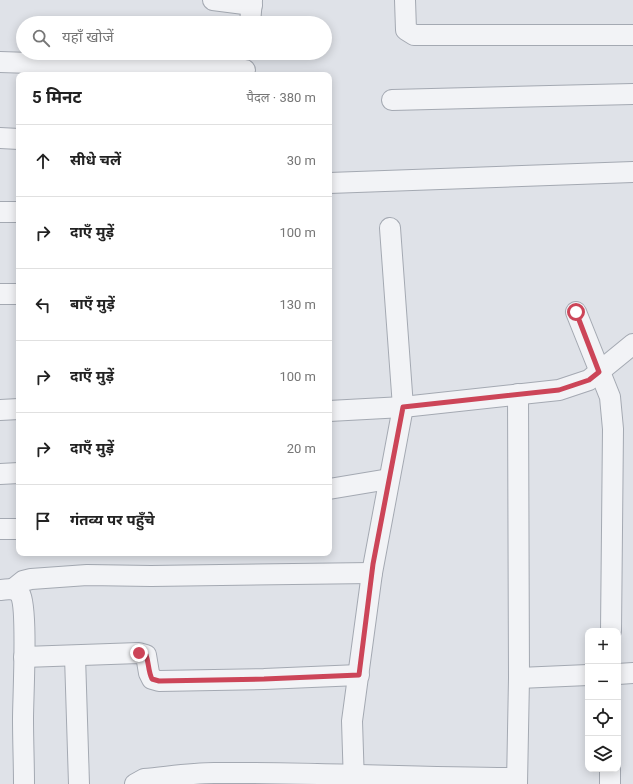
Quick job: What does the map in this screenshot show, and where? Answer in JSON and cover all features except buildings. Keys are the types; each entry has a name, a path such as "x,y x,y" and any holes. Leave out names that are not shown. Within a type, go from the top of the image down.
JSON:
{"street":[{"path":"213,0 251,9"},
{"path":"405,0 406,30 414,35 633,35"},
{"path":"0,62 246,66"},
{"path":"392,100 633,94"},
{"path":"0,138 16,139"},
{"path":"332,183 633,172"},
{"path":"0,212 16,212"},
{"path":"354,780 352,721 372,573 403,407 390,228"},
{"path":"0,294 16,294"},
{"path":"576,312 610,397 614,429 611,628"},
{"path":"332,411 403,407 559,390 589,380 633,344"},
{"path":"135,784 144,779 212,773 354,780 441,778 517,781 519,678 518,394"},
{"path":"0,410 16,409"},
{"path":"0,474 16,473"},
{"path":"332,488 389,479"},
{"path":"0,529 16,529"},
{"path":"6,589 31,578 87,575 151,576 372,573"},
{"path":"6,589 19,593 22,600 24,657 24,784"},
{"path":"24,657 139,653 146,655 149,673 152,679 159,681 359,675"},
{"path":"75,656 79,784"},
{"path":"621,674 633,673"},
{"path":"519,678 585,675"},
{"path":"610,772 610,784"}],"route":[{"path":"139,653 146,655 149,673 152,679 159,681 359,675 373,564 403,407 559,390 589,380 599,372 576,312"}]}
